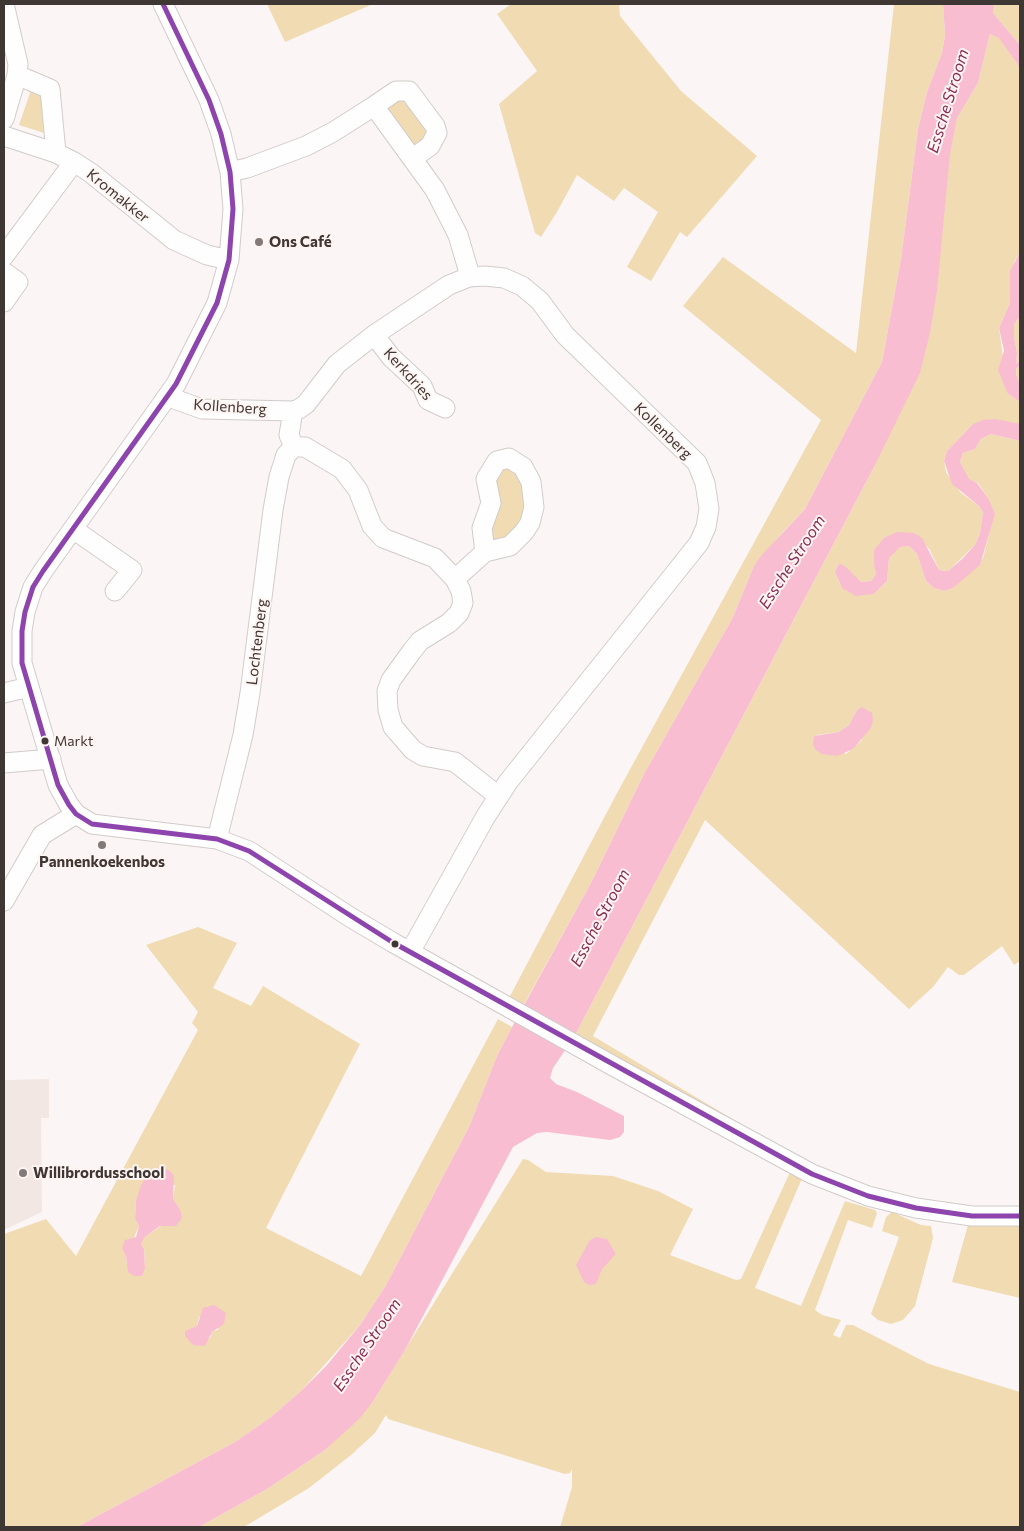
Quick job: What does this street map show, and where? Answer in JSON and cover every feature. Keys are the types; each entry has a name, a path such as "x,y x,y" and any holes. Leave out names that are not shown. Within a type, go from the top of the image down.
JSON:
{"street":[{"path":"4,4 18,64 17,75 4,119"},
{"path":"164,4 209,100 221,134 230,172 233,209 229,260 225,280 212,315 169,397 38,579 25,612 21,653 29,687 58,785 76,814 92,824 104,827 217,839 249,852 350,917 410,952 796,1166 845,1188 887,1201 937,1212 972,1216 1020,1216"},
{"path":"17,75 50,88 56,153"},
{"path":"230,172 247,168 306,146 333,132 396,91 409,91 435,126 437,133 430,146 413,158"},
{"path":"374,106 413,158 449,215 468,269"},
{"name":"Kromakker","path":"4,136 56,153 74,162 91,173 174,240 207,255 229,260"},
{"path":"4,256 74,162"},
{"path":"4,272 18,282 4,302"},
{"name":"Kollenberg","path":"169,397 202,408 292,411 306,404 337,364 374,335 460,280 485,276 504,278 522,286 540,301 565,334 696,463 705,483 709,509 706,527 699,543 498,796 410,952"},
{"name":"Kerkdries","path":"374,335 391,357 422,386 428,400 445,408"},
{"path":"292,411 289,435 294,447 305,447 342,469 358,490 372,526 383,538 435,558 455,579 464,603 459,613 449,623 420,641 389,685 386,701 393,727 413,750 423,756 455,762 498,796"},
{"name":"Lochtenberg","path":"217,839 243,735 279,477 286,455 294,447"},
{"path":"455,579 485,552 510,546 524,532 530,522 534,507 531,482 523,467 509,458 497,461 486,478 491,503 482,528 485,552"},
{"path":"73,528 132,570 115,591"},
{"path":"4,694 29,687"},
{"path":"4,763 50,760"},
{"path":"4,902 42,834 76,814"}],"shaded area":[{"path":"267,4 373,4 285,42"},
{"path":"511,4 619,4 620,16 681,91 757,156 687,237 680,232 651,281 627,267 658,212 624,188 614,201 577,175 541,237 535,233 499,104 537,71 497,14"},
{"path":"894,4 943,4 945,35 942,53 927,92 918,129 901,259 882,362 805,509 753,568 733,617 644,774 592,881 523,1006 509,998 616,795 821,420 683,306 723,257 856,353"},
{"path":"994,4 1020,4 1020,45 992,12"},
{"path":"990,34 999,37 1020,68 1020,252 1014,262 1010,303 999,328 1008,394 1020,402 1020,424 973,424 947,451 944,461 946,472 960,492 979,506 983,512 980,533 975,545 948,571 939,570 930,550 914,533 874,566 876,574 871,581 861,582 839,563 835,572 842,588 874,594 887,581 889,558 900,547 909,546 917,554 926,581 934,588 944,591 953,588 983,558 990,531 988,498 978,483 969,480 964,473 960,462 963,453 975,449 981,439 991,434 1020,441 1020,961 1014,965 1002,946 964,975 959,975 948,967 933,987 909,1009 705,820 593,1036 736,1121 702,1108 574,1037 874,467 957,118 978,83","holes":["857,710 862,740 846,754 816,735 839,732 849,725"]},
{"path":"31,90 41,93 44,133 19,125"},
{"path":"405,98 430,134 416,146 412,146 387,110 389,104"},
{"path":"1020,316 1020,384 1016,374 1017,352 1014,325"},
{"path":"503,463 522,475 526,520 500,544 488,539 495,482"},
{"path":"198,927 237,943 213,988 251,1006 263,986 360,1044 266,1228 361,1276 498,1019 512,1027 497,1056 469,1127 385,1287 360,1325 302,1390 271,1417 235,1442 77,1527 4,1527 4,1234 46,1219 76,1256 198,1030 192,1023 198,1012 146,945","holes":["175,1185 173,1199 180,1209 176,1226 161,1226 145,1237 141,1244 144,1249 145,1268 127,1265 126,1256 139,1226 135,1219 136,1201","199,1317 219,1329 212,1332 210,1338 193,1345 190,1339 190,1330 197,1326"]},
{"name":"Willibrordusschool","path":"49,1079 49,1118 41,1118 42,1212 4,1230 4,1080"},
{"path":"523,1159 528,1160 546,1172 613,1176 658,1191 693,1209 670,1255 736,1280 741,1279 791,1170 803,1176 755,1288 801,1306 845,1201 875,1210 877,1213 872,1228 848,1220 815,1310 822,1315 841,1320 833,1335 840,1338 846,1325 853,1325 929,1364 1020,1392 1020,1527 560,1527 572,1487 572,1469 570,1473 565,1474 388,1419 386,1415 375,1433 351,1455 309,1488 249,1524 243,1527 199,1527 267,1489 325,1450 372,1403"},
{"path":"892,1212 921,1225 931,1226 933,1238 915,1306 903,1320 891,1324 878,1320 871,1314 899,1237 882,1231 886,1217"},
{"path":"968,1225 1020,1225 1020,1298 952,1282"}],"water":[{"name":"Essche Stroom","path":"943,4 994,4 993,13 1020,45 1020,68 999,38 990,34 978,83 957,118 950,154 937,291 930,333 920,373 874,467 574,1037 553,1068 550,1078 556,1084 577,1092 624,1116 624,1132 620,1137 610,1140 547,1132 537,1133 513,1147 405,1350 372,1403 359,1419 325,1450 267,1489 199,1527 77,1527 235,1442 271,1417 327,1365 360,1325 385,1287 469,1127 497,1056 592,881 644,774 733,617 753,568 760,557 805,509 882,362 901,259 918,129 927,92 942,53 945,35"},
{"path":"1020,252 1020,316 1014,325 1014,337 1017,352 1016,374 1020,384 1020,402 1008,394 998,370 1004,351 999,328 1010,303 1010,271"},
{"path":"996,419 1020,424 1020,441 991,434 981,439 975,449 963,453 960,462 969,479 977,483 988,498 995,514 980,565 953,588 944,591 934,588 926,581 917,554 909,546 900,547 889,558 887,581 874,594 856,596 842,588 835,572 839,563 846,567 861,582 871,581 876,574 874,550 884,538 897,532 914,533 922,538 939,570 948,571 975,545 980,533 983,512 979,506 952,484 944,461 947,451 973,424 983,420"},
{"path":"862,707 872,713 873,720 871,728 853,749 837,756 822,754 816,750 813,745 814,736 839,732 849,725 857,710"},
{"path":"161,1167 170,1171 174,1176 173,1199 180,1209 182,1218 176,1226 160,1226 145,1237 141,1244 144,1249 145,1268 142,1276 134,1276 128,1272 126,1256 122,1248 125,1240 136,1237 139,1226 135,1219 136,1201 141,1185 152,1169"},
{"path":"596,1237 607,1239 616,1254 602,1269 596,1284 589,1285 584,1282 576,1265 590,1240"},
{"path":"214,1305 226,1313 224,1324 212,1332 205,1346 193,1345 185,1336 185,1331 197,1326 203,1308"}],"waterway":[{"path":"1015,366 1020,364"}],"transit line":[{"path":"163,4 209,100 221,134 230,172 233,209 229,260 217,303 176,384 43,571 33,587 25,612 22,631 22,663 58,785 69,805 76,814 92,824 217,839 249,851 392,942 812,1174 868,1196 916,1208 972,1216 1020,1216"}],"place":[{"name":"Ons Café","path":"259,242"},
{"name":"Markt","path":"45,741"},
{"name":"Pannenkoekenbos","path":"102,845"},
{"name":"Willibrordusschool","path":"23,1173"}]}
